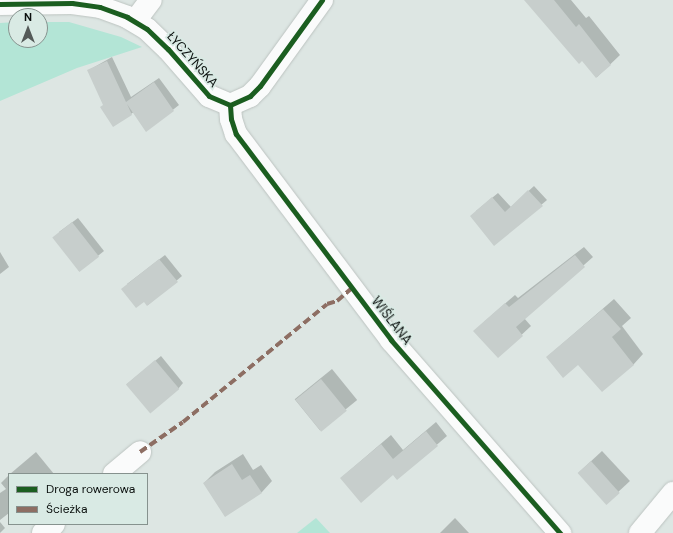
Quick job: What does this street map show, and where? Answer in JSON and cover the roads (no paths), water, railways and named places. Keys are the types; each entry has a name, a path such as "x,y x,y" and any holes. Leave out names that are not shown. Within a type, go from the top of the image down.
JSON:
{"street":[{"path":"135,21 151,0"},
{"path":"230,105 250,96 260,86 322,0"},
{"name":"ŁYCZYŃSKA","path":"0,4 72,2 100,7 135,21 168,49 209,96 230,105"},
{"name":"WIŚLANA","path":"230,105 231,119 236,134 391,340 560,533"},
{"path":"115,473 140,452"},
{"path":"640,533 673,493"},
{"path":"43,533 53,525"}]}
